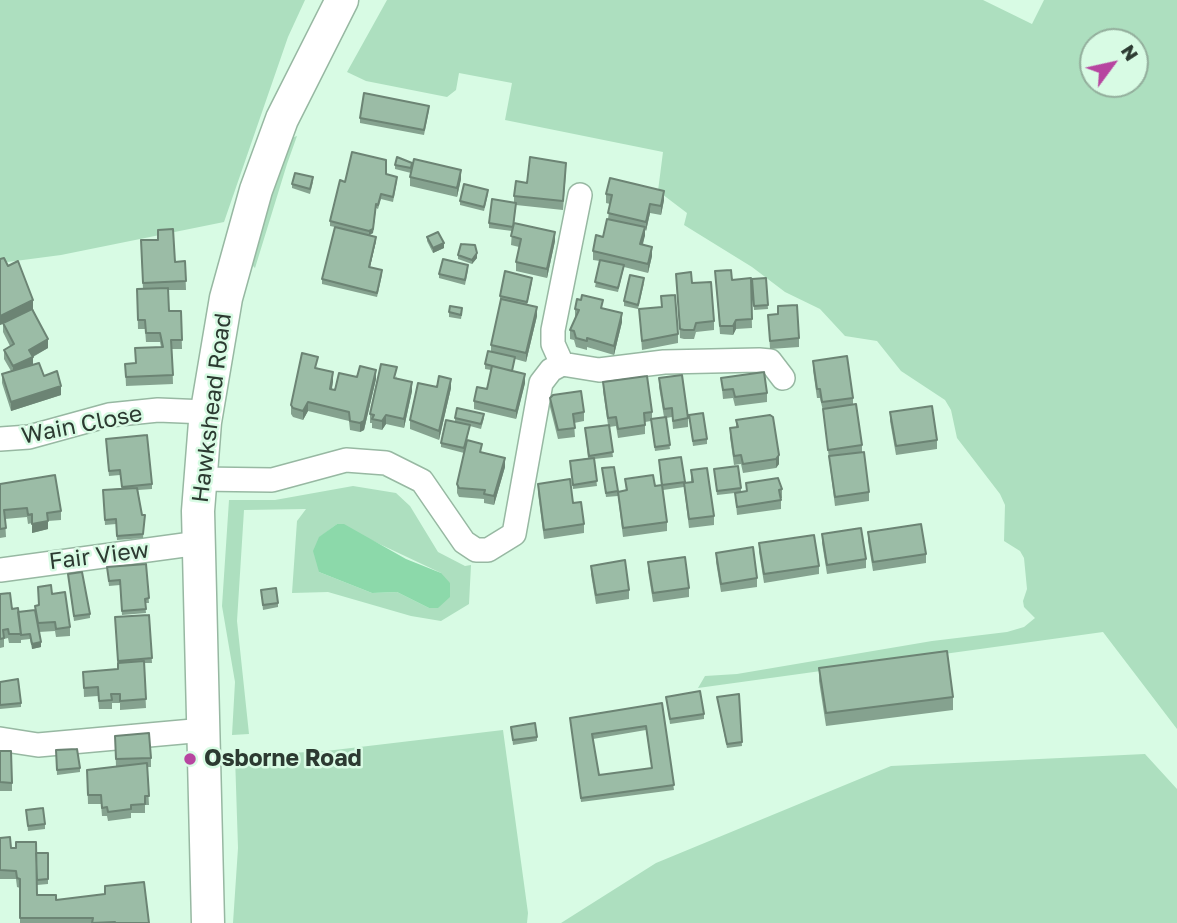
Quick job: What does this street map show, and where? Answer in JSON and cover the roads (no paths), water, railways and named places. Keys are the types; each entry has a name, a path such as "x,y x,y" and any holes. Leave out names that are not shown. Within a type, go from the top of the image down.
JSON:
{"street":[{"name":"Hawkshead Road","path":"208,923 199,543 199,479 206,412 226,298 256,190 282,119 342,0"},
{"path":"562,365 553,344 553,330 580,195"},
{"path":"199,479 272,480 332,463 374,460 402,469 422,481 436,497 458,535 476,550 496,547 514,534 541,383 551,370 562,365 599,370 664,362 759,359 776,366 783,378"},
{"name":"Wain Close","path":"0,439 29,437 109,415 158,410 206,412"},
{"name":"Fair View","path":"0,570 199,543"},
{"path":"0,739 38,745 204,730"}],"place":[{"name":"Osborne Road","path":"190,759"}]}
